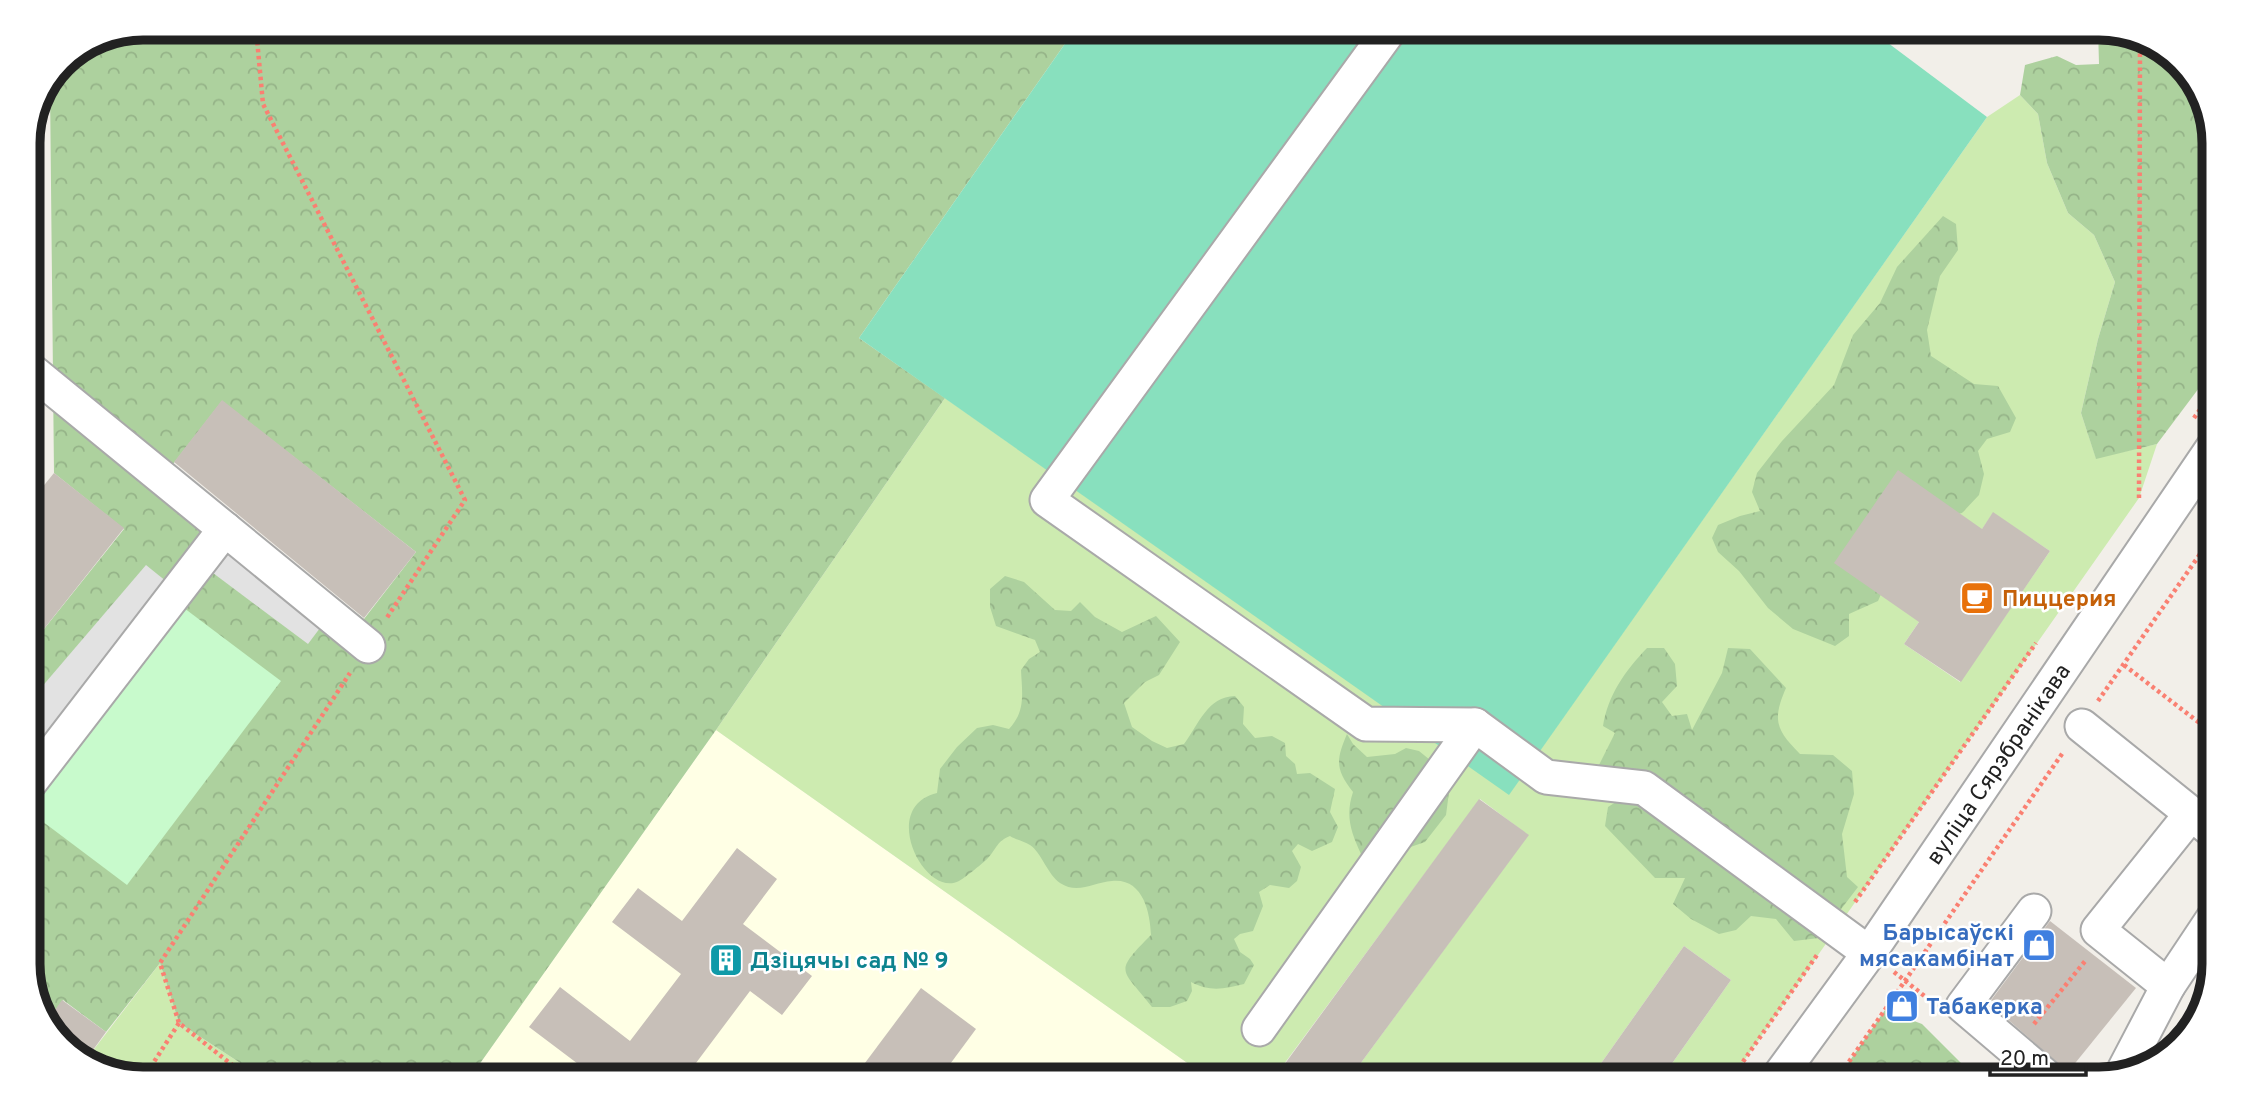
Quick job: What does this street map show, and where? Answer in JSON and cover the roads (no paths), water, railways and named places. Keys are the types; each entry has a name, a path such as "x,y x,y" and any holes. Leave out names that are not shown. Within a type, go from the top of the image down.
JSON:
{"street":[{"path":"1382,40 1047,500 1366,723 1475,725 1546,776 1644,788 1869,953"},
{"path":"40,378 368,646"},
{"name":"вуліца Сярэбранікава","path":"1786,1067 1869,953 2201,437"},
{"path":"40,769 225,529"},
{"path":"1259,1029 1475,725"},
{"path":"2081,726 2202,822"},
{"path":"2168,986 2092,944 2202,824"},
{"path":"2035,911 1963,1006 2035,1067"},
{"path":"2128,1062 2168,986 2202,934"}],"place":[{"name":"Пиццерия","path":"1977,598"},
{"name":"Барысаўскі мясакамбінат","path":"2039,945"},
{"name":"Дзіцячы сад № 9","path":"726,960"},
{"name":"Табакерка","path":"1902,1006"}]}
